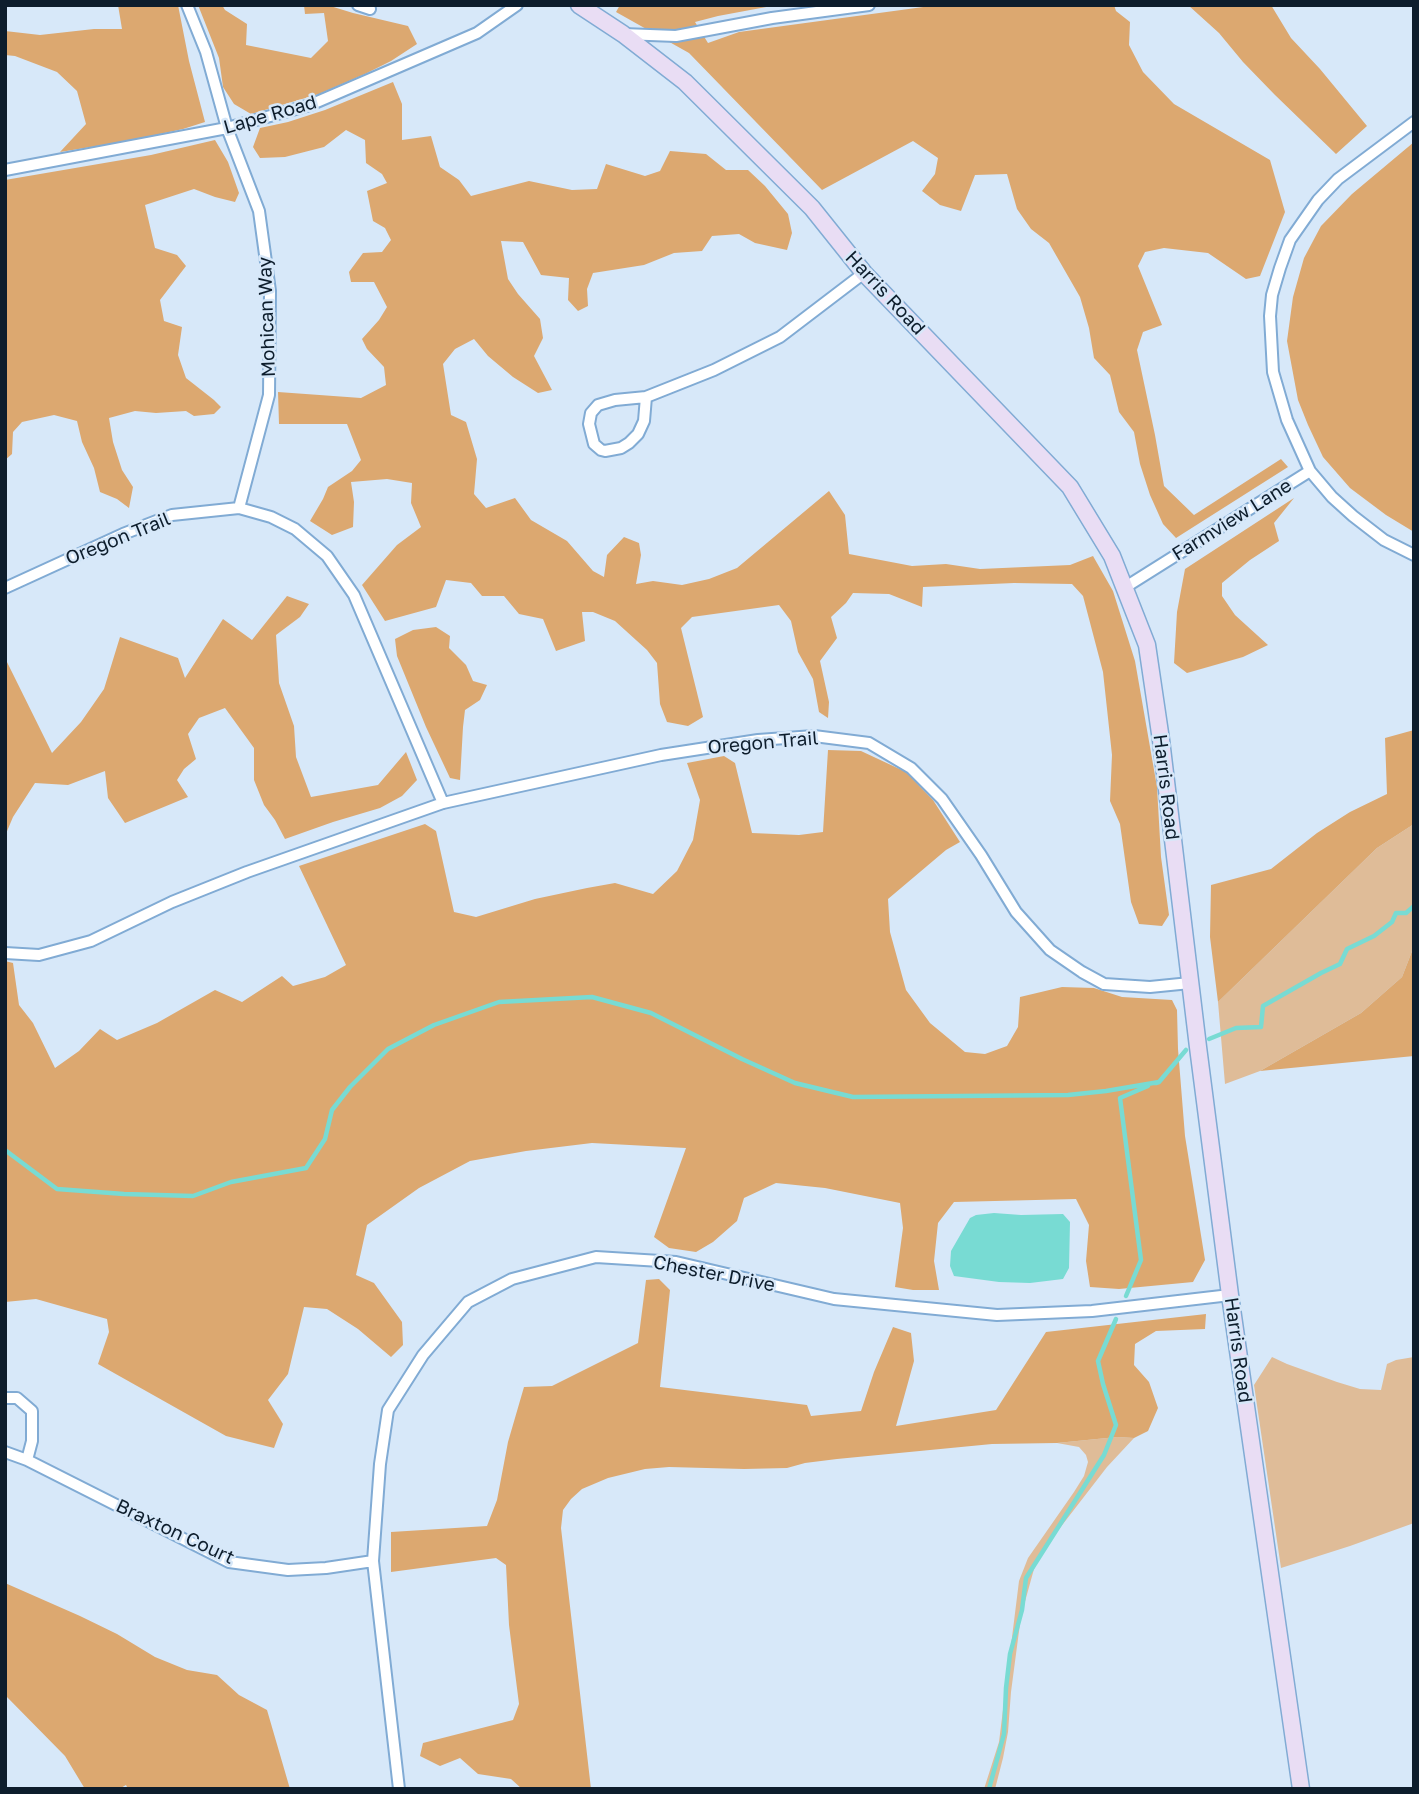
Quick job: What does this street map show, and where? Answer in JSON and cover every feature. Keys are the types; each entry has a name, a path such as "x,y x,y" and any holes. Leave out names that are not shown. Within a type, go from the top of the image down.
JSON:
{"street":[{"name":"Mohican Way","path":"187,5 206,52 227,128 259,211 270,291 269,395 239,508"},
{"path":"358,5 370,9"},
{"name":"Lape Road","path":"5,170 227,128 310,105 477,33 517,5"},
{"name":"Harris Road","path":"579,5 623,34 685,82 812,208 864,273 1070,486 1112,556 1147,645 1230,1295 1301,1789"},
{"path":"623,34 676,36 772,18 869,5"},
{"name":"Farmview Lane","path":"1124,587 1310,471 1287,420 1273,372 1270,316 1272,295 1280,268 1290,240 1318,200 1346,173 1414,122"},
{"path":"646,397 644,421 638,434 629,443 621,448 605,451 594,444 589,424 591,413 598,405 615,400 646,397 714,370 780,337 864,273"},
{"path":"1310,471 1353,516 1384,540 1414,555"},
{"name":"Oregon Trail","path":"5,588 123,534 172,515 239,508 271,517 295,529 327,556 355,595 443,803"},
{"name":"Oregon Trail","path":"5,953 39,955 91,942 172,902 247,872 443,803 661,755 758,740 814,736 869,743 911,768 942,799 1016,912 1050,950 1082,972 1104,984 1150,987 1190,983"},
{"name":"Chester Drive","path":"399,1789 373,1561 380,1464 388,1410 423,1355 468,1302 512,1279 596,1257 676,1262 834,1299 997,1315 1092,1311 1230,1295"},
{"path":"5,1398 18,1398 32,1411 32,1441 27,1460"},
{"name":"Braxton Court","path":"5,1452 27,1460 229,1562 288,1570 373,1561"}],"shaded area":[{"path":"118,5 178,5 205,122 128,141 60,152 86,124 77,91 57,72 15,56 5,55 5,31 40,35 122,29"},
{"path":"198,5 222,5 225,10 247,24 246,45 311,58 328,41 324,13 305,14 304,5 327,5 408,26 417,44 391,61 319,94 251,114 234,104 223,87 219,58"},
{"path":"620,5 777,5 695,22 708,43 739,32 938,5 1114,5 1116,11 1130,22 1129,45 1143,72 1174,104 1270,160 1285,212 1260,276 1246,279 1208,253 1164,248 1145,252 1138,266 1162,325 1143,332 1137,350 1164,486 1194,515 1281,459 1288,467 1176,538 1163,524 1150,495 1134,432 1119,412 1110,375 1094,358 1080,297 1049,243 1031,229 1017,209 1007,174 975,175 961,211 940,205 922,191 935,174 938,158 913,141 822,190 689,53 616,12"},
{"path":"1188,5 1271,5 1291,38 1367,126 1336,154 1243,62 1219,33"},
{"path":"393,82 402,104 402,140 431,136 440,167 459,180 471,196 529,181 572,190 597,189 606,164 645,176 660,171 670,151 706,154 726,170 748,170 788,214 792,233 787,250 755,243 739,234 712,236 702,251 674,253 644,265 593,273 587,289 588,306 578,311 568,300 569,278 541,275 523,242 501,241 508,279 540,319 543,338 534,356 552,390 538,393 513,377 488,356 474,339 455,349 443,364 451,415 466,422 477,459 474,494 486,508 515,498 531,520 567,541 593,571 604,577 607,555 624,537 639,543 641,555 636,584 653,581 682,585 709,579 737,568 829,491 845,515 849,554 912,566 946,564 980,569 1070,565 1093,556 1113,591 1135,661 1157,787 1161,857 1169,915 1162,926 1139,924 1131,902 1120,824 1110,801 1112,755 1103,672 1083,596 1072,584 1014,583 923,587 922,607 889,594 853,593 831,617 837,638 820,661 829,702 828,718 819,712 813,679 798,652 791,621 779,605 692,617 681,628 703,717 688,726 667,722 660,704 657,663 647,650 615,621 593,612 582,612 585,641 556,651 543,619 519,614 504,596 482,596 471,583 446,580 436,607 385,621 362,585 397,545 421,527 411,503 412,483 387,479 351,482 354,502 353,527 332,535 310,521 328,487 352,471 361,460 347,424 279,424 278,392 361,398 386,385 384,367 367,349 362,339 387,307 374,282 351,282 349,272 363,253 382,252 391,240 385,228 373,221 367,191 387,183 382,174 366,163 365,140 346,130 324,147 285,157 260,158 253,147 260,128 325,110"},
{"path":"215,140 228,162 239,193 235,202 194,189 145,205 155,248 177,255 186,266 160,300 164,321 182,327 178,355 186,378 221,407 214,414 194,416 186,411 135,411 109,418 122,470 133,487 129,508 100,492 77,421 54,415 22,422 13,432 12,454 5,460 5,180 151,155"},
{"path":"1414,142 1414,532 1350,488 1323,457 1298,400 1287,341 1293,297 1304,258 1321,226 1352,194"},
{"path":"1294,498 1274,523 1279,541 1222,583 1222,596 1235,615 1268,645 1243,657 1187,673 1174,663 1177,612 1185,569"},
{"path":"287,596 309,604 300,617 276,635 279,683 294,726 296,757 311,797 378,785 406,752 417,780 402,796 380,808 285,839 264,805 254,780 254,748 225,708 199,718 188,734 196,759 184,769 177,780 188,797 125,823 108,798 105,771 68,785 35,783 13,817 5,836 5,658 52,753 81,722 104,689 120,637 178,658 185,678 223,619 252,640"},
{"path":"436,627 450,636 449,648 466,665 473,681 487,685 480,700 465,710 460,780 450,778 397,656 395,639 413,630"},
{"path":"1414,730 1414,824 1377,848 1218,1002 1210,937 1211,885 1271,869 1317,833 1350,812 1387,794 1385,738"},
{"path":"828,750 861,751 906,772 933,800 960,842 946,850 888,899 890,932 906,990 930,1023 965,1052 985,1054 1007,1046 1018,1027 1020,997 1062,987 1094,988 1122,997 1172,1000 1177,1010 1185,1136 1205,1260 1193,1282 1119,1289 1090,1287 1086,1261 1089,1225 1076,1199 954,1202 938,1223 934,1261 939,1290 913,1290 895,1287 903,1228 900,1203 825,1188 776,1183 744,1198 737,1221 713,1242 696,1252 669,1248 654,1237 686,1148 592,1143 470,1161 419,1188 367,1225 356,1275 374,1283 402,1322 403,1345 391,1357 358,1329 327,1309 304,1307 288,1374 268,1400 283,1424 274,1448 226,1436 98,1364 109,1332 107,1319 36,1299 5,1302 5,961 13,963 19,1005 33,1023 55,1068 79,1051 100,1029 117,1040 157,1023 215,990 242,1002 282,976 293,986 325,977 346,965 299,866 425,824 436,831 454,912 476,917 535,899 615,883 653,894 677,871 693,840 700,800 687,763 724,756 735,763 752,833 799,835 823,832"},
{"path":"1414,824 1414,946 1402,977 1361,1013 1260,1071 1225,1084 1218,1002 1377,848"},
{"path":"1414,946 1414,1056 1260,1071 1361,1013 1402,977"},
{"path":"994,1213 1063,1214 1070,1222 1069,1268 1063,1279 1030,1283 954,1276 950,1266 951,1251 970,1218"},
{"path":"659,1279 670,1290 660,1387 807,1405 811,1416 861,1411 893,1327 911,1333 914,1361 896,1426 996,1410 1046,1332 1206,1314 1205,1329 1156,1331 1135,1344 1134,1365 1149,1382 1158,1408 1148,1431 1134,1438 992,1444 837,1459 787,1468 645,1469 608,1478 582,1489 563,1510 561,1528 591,1789 522,1789 511,1779 478,1774 460,1758 440,1766 420,1756 423,1743 513,1720 519,1704 509,1625 506,1565 496,1558 391,1572 391,1532 487,1526 497,1500 508,1442 524,1387 552,1386 638,1343 646,1280"},
{"path":"1272,1357 1360,1389 1381,1390 1387,1364 1414,1357 1414,1523 1281,1568 1254,1385"},
{"path":"1134,1438 1107,1467 1046,1546 1034,1569 1021,1616 1003,1758 995,1789 984,1789 999,1742 1019,1581 1028,1558 1084,1476 1088,1462 1079,1447 1057,1443"},
{"path":"5,1583 117,1634 155,1657 187,1670 217,1675 239,1695 267,1710 290,1789 128,1789 126,1785 119,1789 85,1789 65,1756 5,1695"}],"waterway":[{"path":"1209,1039 1236,1028 1261,1027 1263,1006 1340,964 1347,949 1374,936 1392,922 1396,913 1406,913 1414,906"},
{"path":"5,1150 57,1189 124,1194 193,1196 231,1182 306,1168 325,1139 332,1110 350,1087 388,1049 434,1025 499,1002 592,997 651,1013 795,1083 853,1097 1068,1095 1159,1082"},
{"path":"1156,1083 1186,1050"},
{"path":"1126,1296 1141,1260 1120,1098 1148,1086"},
{"path":"989,1789 1004,1734 1010,1654 1022,1610 1026,1578 1104,1455 1116,1425 1098,1361 1116,1319"}]}
